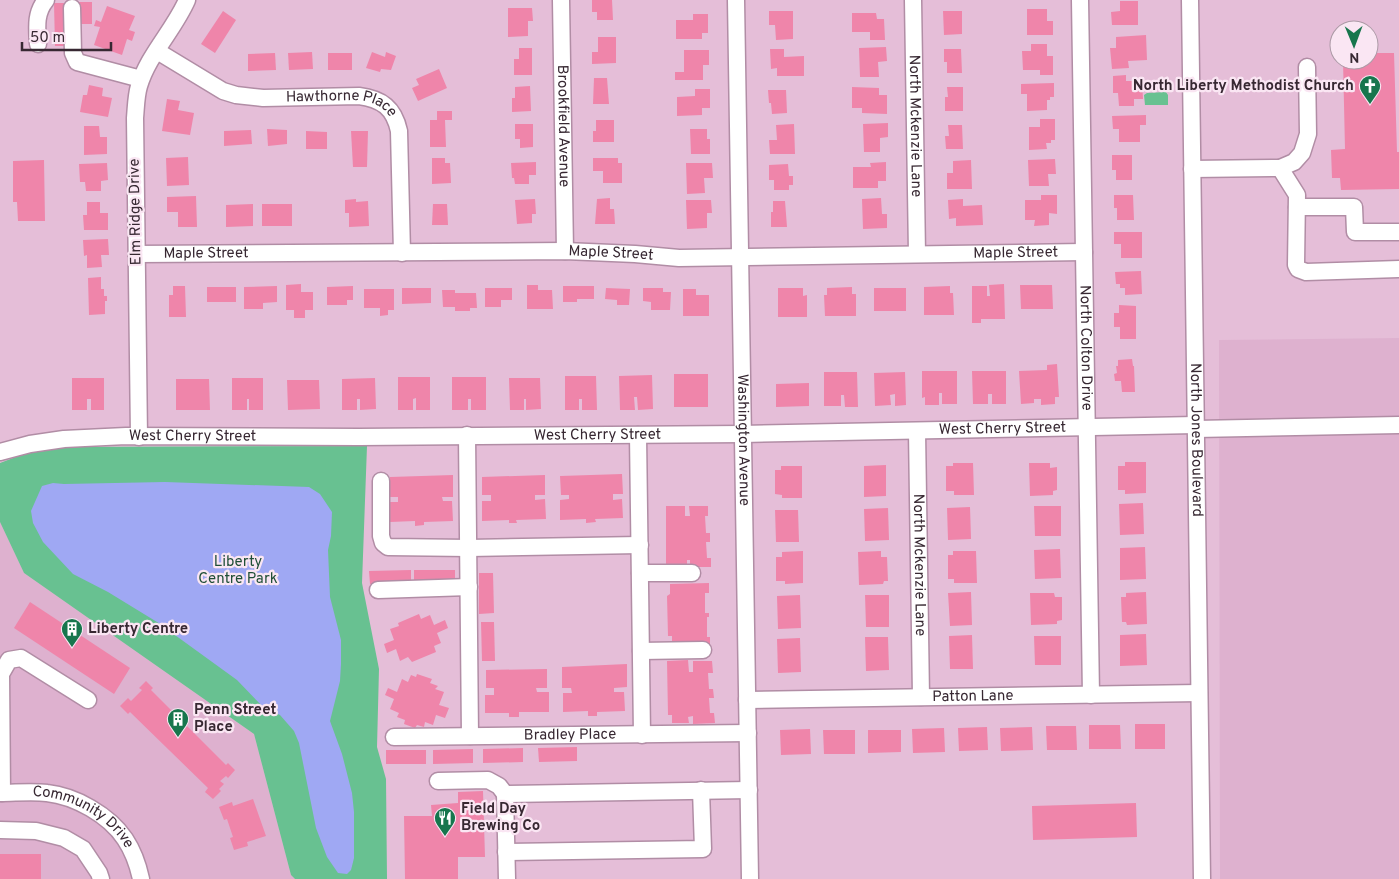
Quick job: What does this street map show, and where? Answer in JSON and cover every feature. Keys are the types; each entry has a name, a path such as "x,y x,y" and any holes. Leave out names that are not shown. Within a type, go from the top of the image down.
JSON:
{"street":[{"path":"38,44 37,20 41,6 46,0"},
{"name":"Elm Ridge Drive","path":"139,437 135,118 137,94 142,79 157,50 188,0"},
{"name":"Brookfield Avenue","path":"561,0 564,252"},
{"name":"Washington Avenue","path":"736,0 750,879"},
{"name":"North Mckenzie Lane","path":"913,0 917,254"},
{"name":"North Colton Drive","path":"1080,0 1091,695"},
{"name":"North Jones Boulevard","path":"1190,0 1202,879"},
{"path":"72,8 73,53 77,62 142,79"},
{"name":"Hawthorne Place","path":"157,50 223,91 236,95 263,98 359,96 373,98 390,110 397,120 399,131 402,253"},
{"path":"1192,169 1280,168 1294,162 1302,153 1308,134 1307,67"},
{"path":"1280,168 1297,195 1296,265 1298,269 1306,272 1399,269"},
{"path":"1297,207 1354,207 1355,232 1399,232"},
{"name":"Maple Street","path":"137,254 564,252 635,254 680,258 1084,252"},
{"name":"West Cherry Street","path":"0,452 30,444 64,439 126,436 638,435 1399,425"},
{"name":"North Mckenzie Lane","path":"917,431 921,697"},
{"path":"467,435 470,736"},
{"path":"638,435 642,735"},
{"path":"381,481 381,536 382,543 388,547 640,546"},
{"path":"640,573 692,573"},
{"path":"378,590 469,587"},
{"path":"641,651 703,650"},
{"path":"1,793 1,674 9,660 21,658 88,700"},
{"name":"Patton Lane","path":"747,700 1199,693"},
{"name":"Bradley Place","path":"394,737 748,734"},
{"path":"438,782 488,780 499,786 504,794 507,879"},
{"path":"506,852 703,848 701,790"},
{"path":"504,794 749,790"},
{"name":"Community Drive","path":"1,793 48,793 72,799 93,810 111,824 125,839 135,859 141,879"},
{"path":"0,830 36,831 64,838 83,849 99,873 100,879"}],"shaded area":[{"path":"1399,338 1399,879 1220,879 1219,340"},
{"name":"Liberty Centre","path":"0,522 24,573 254,734 291,875 295,879 0,879"}],"green space":[{"path":"1166,92 1168,95 1168,105 1145,105 1144,95 1147,93"},
{"name":"Liberty Centre Park","path":"367,446 362,583 379,669 377,747 386,779 387,879 295,879 291,875 254,734 24,573 0,522 0,463 42,447"}],"water":[{"path":"165,482 309,487 320,494 332,512 331,536 328,550 330,597 341,640 341,664 340,681 330,721 342,754 352,793 354,858 351,870 347,874 338,873 327,857 316,828 299,743 294,731 280,715 263,707 237,680 157,622 108,592 73,574 43,542 33,523 31,511 42,486 53,483"}],"building":[{"path":"592,0 612,0 613,20 597,20 597,12 592,12"},
{"path":"1120,1 1138,1 1138,25 1112,25 1111,12 1120,11"},
{"path":"78,2 92,2 92,24 79,24"},
{"path":"54,3 68,3 69,46 55,46"},
{"path":"107,6 135,16 129,30 135,32 132,41 127,39 122,55 94,45 100,27 94,26 96,20 101,22"},
{"path":"508,8 532,8 533,21 528,21 528,36 508,37"},
{"path":"1027,9 1047,9 1047,21 1053,21 1053,35 1027,35"},
{"path":"223,11 236,20 215,53 201,44"},
{"path":"769,11 793,11 793,39 776,40 775,25 769,25"},
{"path":"943,11 962,11 962,34 944,35"},
{"path":"852,13 876,13 877,19 884,19 885,40 870,40 870,32 852,32"},
{"path":"693,14 708,14 708,33 702,33 702,39 676,39 676,20 693,20"},
{"path":"1146,35 1147,60 1128,61 1129,68 1112,69 1110,48 1116,48 1116,37"},
{"path":"598,37 616,37 616,63 592,64 592,52 598,52"},
{"path":"1031,44 1047,44 1047,56 1053,56 1053,75 1040,75 1040,70 1023,70 1022,51 1031,51"},
{"path":"886,47 887,61 878,62 879,77 860,77 859,48"},
{"path":"519,48 532,48 532,75 514,75 514,59 519,59"},
{"path":"770,49 784,49 784,57 804,56 804,76 777,76 777,68 771,69"},
{"path":"944,49 961,49 962,73 947,73 947,62 944,62"},
{"path":"684,50 709,50 709,65 703,65 703,80 675,80 675,72 684,72"},
{"path":"312,52 313,69 289,70 288,53"},
{"path":"372,52 385,57 386,52 396,56 391,70 381,69 380,72 366,68"},
{"path":"275,53 276,70 248,71 248,54"},
{"path":"328,53 352,53 352,70 328,70"},
{"name":"North Liberty Methodist Church","path":"1379,53 1394,53 1399,189 1341,190 1340,178 1332,178 1331,150 1345,149 1343,70 1379,70"},
{"path":"439,69 447,88 418,101 412,88 419,85 416,79"},
{"path":"1126,75 1126,81 1142,81 1143,99 1134,99 1134,106 1119,106 1118,93 1113,93 1113,76"},
{"path":"594,78 607,78 609,104 593,104"},
{"path":"1054,83 1054,97 1050,97 1050,100 1047,100 1047,110 1027,111 1027,94 1021,94 1021,84"},
{"path":"89,85 103,88 102,96 112,98 108,117 80,112 83,95 87,95"},
{"path":"530,86 531,111 512,112 512,98 515,98 515,87"},
{"path":"852,87 879,88 879,95 887,95 887,114 862,113 862,108 852,108"},
{"path":"947,87 963,87 963,111 945,111 945,97 948,97"},
{"path":"695,89 710,89 710,108 702,108 702,115 677,116 677,97 695,96"},
{"path":"768,90 786,90 787,113 772,114"},
{"path":"167,99 180,101 178,110 194,113 190,135 162,131"},
{"path":"437,111 452,111 452,120 445,120 446,147 430,147 430,120 437,120"},
{"path":"1146,115 1146,125 1140,125 1140,142 1119,142 1119,129 1113,129 1112,116"},
{"path":"1040,119 1055,119 1055,140 1051,140 1051,143 1046,143 1047,149 1029,150 1029,127 1040,127"},
{"path":"596,120 614,120 614,142 593,142"},
{"path":"888,123 888,137 880,138 880,152 864,152 863,124"},
{"path":"515,124 533,124 533,147 520,148 520,139 515,139"},
{"path":"794,124 795,154 770,154 769,140 777,140 776,125"},
{"path":"948,125 962,125 963,149 946,149 945,136 949,136"},
{"path":"84,126 99,126 100,137 107,137 107,154 84,155"},
{"path":"267,129 287,130 287,144 268,146"},
{"path":"690,129 707,129 707,139 710,139 710,154 691,154"},
{"path":"251,130 252,144 224,146 224,131"},
{"path":"306,131 327,132 327,149 306,149"},
{"path":"351,131 368,131 367,167 353,167"},
{"path":"1112,155 1132,155 1132,180 1116,180 1116,170 1112,170"},
{"path":"188,157 189,185 167,186 166,158"},
{"path":"432,158 445,158 445,163 450,163 451,183 432,184"},
{"path":"593,158 618,158 618,163 622,163 622,183 603,183 603,171 593,171"},
{"path":"1055,159 1056,174 1048,174 1049,186 1029,186 1028,160"},
{"path":"44,160 45,221 18,221 17,202 13,202 13,161"},
{"path":"971,160 972,189 947,189 947,173 953,173 953,161"},
{"path":"536,162 536,175 529,175 529,184 515,184 514,178 512,178 511,163"},
{"path":"886,162 886,181 878,181 878,188 853,188 853,167 871,167 870,163"},
{"path":"107,163 108,180 101,181 101,191 86,191 85,182 80,182 79,164"},
{"path":"686,163 712,163 713,178 704,178 705,193 687,194"},
{"path":"788,164 789,176 793,176 793,185 789,185 789,190 774,190 774,180 769,180 769,165"},
{"path":"1041,195 1057,195 1057,214 1049,213 1049,225 1034,226 1035,220 1025,220 1025,200 1041,200"},
{"path":"1114,195 1133,195 1134,220 1117,220 1117,208 1114,208"},
{"path":"196,196 197,227 178,227 178,212 167,212 167,197"},
{"path":"610,198 610,209 614,209 615,224 595,224 597,199"},
{"path":"881,198 882,214 887,214 887,228 863,229 862,199"},
{"path":"356,199 356,202 368,201 369,226 349,227 349,213 345,213 345,200"},
{"path":"535,199 536,214 532,214 532,223 517,224 515,200"},
{"path":"963,199 963,206 982,205 983,225 956,226 956,218 949,219 948,200"},
{"path":"686,200 711,200 712,213 707,213 707,228 687,229"},
{"path":"773,201 785,201 787,227 771,227"},
{"path":"87,202 100,202 100,213 108,213 108,230 84,230 83,215 87,215"},
{"path":"253,204 253,226 226,227 226,205"},
{"path":"262,204 292,204 292,226 262,226"},
{"path":"433,204 447,204 448,225 432,225"},
{"path":"1114,232 1142,232 1142,258 1121,258 1121,244 1114,244"},
{"path":"108,239 109,255 101,255 102,267 87,268 87,255 84,256 83,240"},
{"path":"1141,271 1142,294 1125,295 1125,288 1120,288 1120,284 1116,284 1115,272"},
{"path":"101,277 101,289 104,289 104,296 107,296 105,314 89,315 88,278"},
{"path":"301,284 301,292 313,292 313,310 305,310 305,318 294,318 294,310 286,310 286,285"},
{"path":"1004,284 1005,319 981,319 981,323 972,323 972,286 987,286 987,296 990,296 989,285"},
{"path":"527,285 538,285 538,290 552,290 553,309 527,309"},
{"path":"1020,285 1052,285 1053,309 1021,309"},
{"path":"173,286 185,286 186,317 169,317 169,295 173,295"},
{"path":"277,286 277,302 263,303 263,309 244,309 244,287"},
{"path":"353,286 353,300 347,300 347,305 327,305 327,287"},
{"path":"563,286 594,286 594,299 577,299 577,302 563,302"},
{"path":"950,286 950,293 953,293 954,315 924,315 924,287"},
{"path":"207,287 236,287 236,302 207,302"},
{"path":"852,287 852,294 856,294 856,316 825,316 824,295 827,295 827,288"},
{"path":"402,288 431,288 431,303 402,304"},
{"path":"485,288 512,288 512,300 501,300 501,307 485,307"},
{"path":"606,288 630,289 629,305 617,305 617,300 605,299"},
{"path":"643,288 663,288 663,292 671,292 670,310 651,310 651,302 643,301"},
{"path":"778,288 803,288 803,296 807,295 807,317 778,317"},
{"path":"874,288 906,288 906,311 874,311"},
{"path":"364,289 394,289 394,310 388,310 388,315 380,316 380,308 364,308"},
{"path":"683,289 696,289 696,295 709,295 709,316 683,316"},
{"path":"442,290 455,290 455,293 476,293 477,308 470,308 470,311 455,311 455,307 443,307"},
{"path":"1119,305 1136,306 1136,339 1120,339 1120,327 1114,327 1114,313 1119,313"},
{"path":"1132,359 1135,392 1122,392 1121,381 1115,381 1116,366 1118,366 1118,360"},
{"path":"1057,364 1059,397 1055,397 1055,404 1041,405 1041,399 1034,399 1034,403 1021,404 1019,371 1047,370 1047,365"},
{"path":"922,371 957,371 957,404 942,404 942,393 939,393 939,405 925,405 925,397 922,398"},
{"path":"972,371 1006,371 1006,404 992,404 992,394 988,394 988,404 973,404"},
{"path":"824,372 857,372 858,407 845,407 844,395 841,395 841,406 824,406"},
{"path":"905,372 906,405 895,406 895,394 890,395 891,405 875,406 874,373"},
{"path":"674,374 708,374 708,407 674,407"},
{"path":"652,375 653,409 638,410 637,397 634,397 635,410 620,410 619,376"},
{"path":"565,376 596,376 597,410 582,410 582,399 579,399 579,410 565,410"},
{"path":"398,377 430,377 430,410 416,410 416,398 413,399 413,410 398,410"},
{"path":"452,377 486,377 486,410 471,410 471,399 468,399 468,410 452,410"},
{"path":"72,378 104,378 104,410 91,410 91,399 87,399 87,410 72,410"},
{"path":"232,378 263,378 263,410 249,410 249,399 247,399 247,410 232,410"},
{"path":"375,378 376,409 360,410 360,399 357,399 357,410 342,410 342,379"},
{"path":"509,378 540,378 541,409 526,410 526,399 524,399 524,410 510,410"},
{"path":"176,379 209,379 210,410 176,410"},
{"path":"287,380 319,380 320,409 288,410"},
{"path":"809,383 809,406 776,407 776,384"},
{"path":"1125,462 1146,462 1146,493 1125,494 1125,490 1118,490 1118,466 1125,466"},
{"path":"953,463 973,463 974,495 954,495 954,491 946,491 946,466 953,466"},
{"path":"1029,463 1050,463 1050,468 1057,467 1057,490 1053,491 1053,495 1030,496"},
{"path":"886,465 886,496 864,497 864,466"},
{"path":"781,466 802,466 802,498 782,498 782,495 775,494 775,470 781,470"},
{"path":"622,474 623,494 613,494 613,500 622,499 623,518 595,519 596,522 586,523 586,519 560,520 560,500 569,499 569,495 561,495 560,476"},
{"path":"453,475 453,497 442,497 443,501 452,501 453,521 424,522 424,525 415,526 415,521 390,522 389,502 398,502 398,497 390,497 390,477"},
{"path":"545,475 545,495 535,495 535,500 545,499 546,519 516,520 517,523 509,523 509,520 482,521 482,501 491,501 491,495 482,495 482,477"},
{"path":"1143,503 1144,534 1120,535 1119,504"},
{"path":"666,506 685,506 685,516 690,516 689,506 708,506 708,516 705,516 706,533 710,533 710,542 706,542 707,558 711,558 711,567 690,567 690,560 687,560 687,568 666,568"},
{"path":"1034,506 1061,506 1061,536 1035,536"},
{"path":"970,507 971,539 948,540 947,508"},
{"path":"888,508 889,540 865,541 864,509"},
{"path":"775,510 798,510 799,542 776,542"},
{"path":"1145,547 1146,579 1120,580 1120,548"},
{"path":"1060,549 1061,578 1035,579 1034,550"},
{"path":"803,551 803,583 785,584 785,581 776,581 776,557 782,557 782,552"},
{"path":"881,551 881,557 887,557 888,581 884,581 883,584 859,585 858,552"},
{"path":"953,551 976,551 977,583 954,583 954,579 948,579 948,555 953,555"},
{"path":"411,570 411,584 370,584 369,571"},
{"path":"414,570 455,570 455,583 414,584"},
{"path":"479,573 493,573 494,613 479,614"},
{"path":"709,583 709,593 705,593 705,613 709,613 709,617 707,617 707,637 710,637 710,644 672,645 672,636 668,636 667,596 670,594 670,584"},
{"path":"971,592 972,625 950,626 948,593"},
{"path":"1146,592 1147,624 1127,625 1126,622 1122,622 1121,597 1126,597 1126,593"},
{"path":"1030,593 1054,593 1055,597 1062,597 1062,620 1057,621 1057,624 1031,625"},
{"path":"800,595 801,628 778,629 777,596"},
{"path":"865,595 889,595 889,627 866,627"},
{"name":"Liberty Centre","path":"30,602 130,668 114,694 14,628"},
{"path":"419,614 421,619 430,615 434,625 445,620 448,628 437,633 441,643 434,646 436,652 412,662 408,657 400,661 396,649 387,653 384,644 394,640 390,629 399,626 398,623"},
{"path":"481,622 494,622 495,661 482,661"},
{"path":"1146,634 1147,665 1120,666 1120,635"},
{"path":"972,635 973,669 950,669 949,636"},
{"path":"1034,636 1061,636 1061,665 1035,665"},
{"path":"865,637 888,637 889,670 866,671"},
{"path":"800,638 801,672 778,673 777,639"},
{"path":"688,660 689,672 693,672 693,661 712,661 713,673 708,673 709,689 713,689 714,698 709,698 710,713 714,713 715,723 693,724 693,716 688,717 689,723 672,723 672,715 668,715 667,661"},
{"path":"627,664 627,687 614,688 614,692 624,692 625,711 597,712 597,716 588,716 588,711 563,712 563,693 572,693 571,688 562,688 562,667"},
{"path":"547,669 547,688 536,688 537,692 549,692 549,712 519,712 519,717 509,717 509,713 485,713 485,695 494,695 494,688 486,688 486,670"},
{"path":"417,674 432,679 430,683 438,686 435,689 444,692 439,705 449,708 445,718 436,715 433,725 425,722 424,727 417,725 415,728 404,724 405,720 397,717 399,713 390,709 394,699 385,695 388,688 397,692 402,679 408,682 411,675 416,677"},
{"name":"Penn Street Place","path":"146,681 153,688 151,690 226,765 228,763 235,770 228,778 226,776 220,781 224,784 219,789 221,791 213,799 205,792 208,788 130,712 128,714 120,706 128,698 131,701 142,690 139,688"},
{"path":"1135,724 1165,724 1165,749 1135,749"},
{"path":"1089,725 1120,725 1121,749 1089,749"},
{"path":"1046,726 1076,726 1077,750 1047,750"},
{"path":"987,727 988,750 959,751 958,728"},
{"path":"1032,727 1033,750 1001,751 1000,728"},
{"path":"944,728 945,752 913,753 912,729"},
{"path":"810,729 811,754 781,755 780,730"},
{"path":"823,730 855,730 855,754 824,754"},
{"path":"868,730 901,730 901,752 868,753"},
{"path":"577,747 577,761 539,762 538,748"},
{"path":"523,748 523,762 483,763 483,749"},
{"path":"473,749 473,763 433,764 433,750"},
{"path":"386,750 426,750 426,764 386,764"},
{"name":"Field Day Brewing Co","path":"483,791 485,857 458,857 458,879 405,879 404,816 432,816 431,805 458,803 458,792"},
{"path":"253,799 266,836 247,842 248,846 234,850 230,838 233,837 227,819 224,820 219,807 232,802 233,806"},
{"path":"1136,803 1137,837 1033,840 1032,806"},
{"path":"0,854 41,854 41,879 0,879"}],"place":[{"name":"North Liberty Methodist Church","path":"1370,105"},
{"name":"Liberty Centre","path":"72,648"},
{"name":"Penn Street Place","path":"178,738"},
{"name":"Field Day Brewing Co","path":"445,837"}]}
